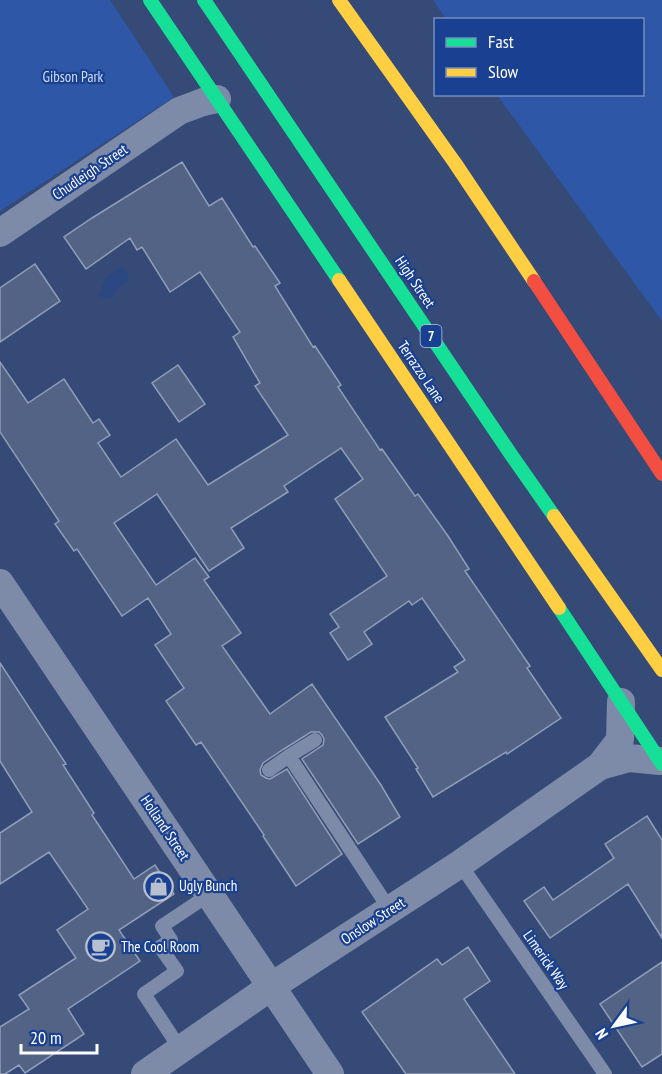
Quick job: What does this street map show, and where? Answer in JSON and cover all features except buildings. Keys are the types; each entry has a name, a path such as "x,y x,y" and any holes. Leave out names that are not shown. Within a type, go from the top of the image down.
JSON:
{"main road":[{"name":"Terrazzo Lane","path":"150,0 661,762"},
{"name":"High Street","path":"204,0 512,456 662,670"},
{"path":"339,0 455,163 662,474"}],"street":[{"path":"180,111 194,66"},
{"name":"Chudleigh Street","path":"0,233 180,111 217,99"},
{"name":"Holland Street","path":"0,582 330,1074"},
{"name":"Onslow Street","path":"145,1074 272,986 460,864 600,766 620,740 621,702"},
{"name":"Onslow Street","path":"600,766 630,758 661,762"}],"lane":[{"path":"269,770 315,740"},
{"path":"289,756 390,910"},
{"name":"Limerick Way","path":"460,864 605,1074"},
{"path":"181,1050 144,994 177,971 160,947 171,940 162,926 210,894"}],"green space":[{"name":"Gibson Park","path":"0,0 110,0 174,97 0,211"},
{"path":"433,0 662,0 662,321 498,96 644,96 644,18 445,18"}],"shaded area":[{"path":"122,267 128,273 129,282 118,287 112,299 98,296 107,276"}],"traffic: fast":[{"path":"150,0 339,280"},
{"path":"204,0 554,516"},
{"path":"559,608 662,764"}],"traffic: slow":[{"path":"339,0 455,163 534,281"},
{"path":"339,280 559,608"},
{"path":"554,516 662,670"}],"traffic: jam":[{"path":"534,281 662,474"}],"place":[{"name":"Ugly Bunch","path":"158,886"},
{"name":"The Cool Room","path":"100,947"}]}
